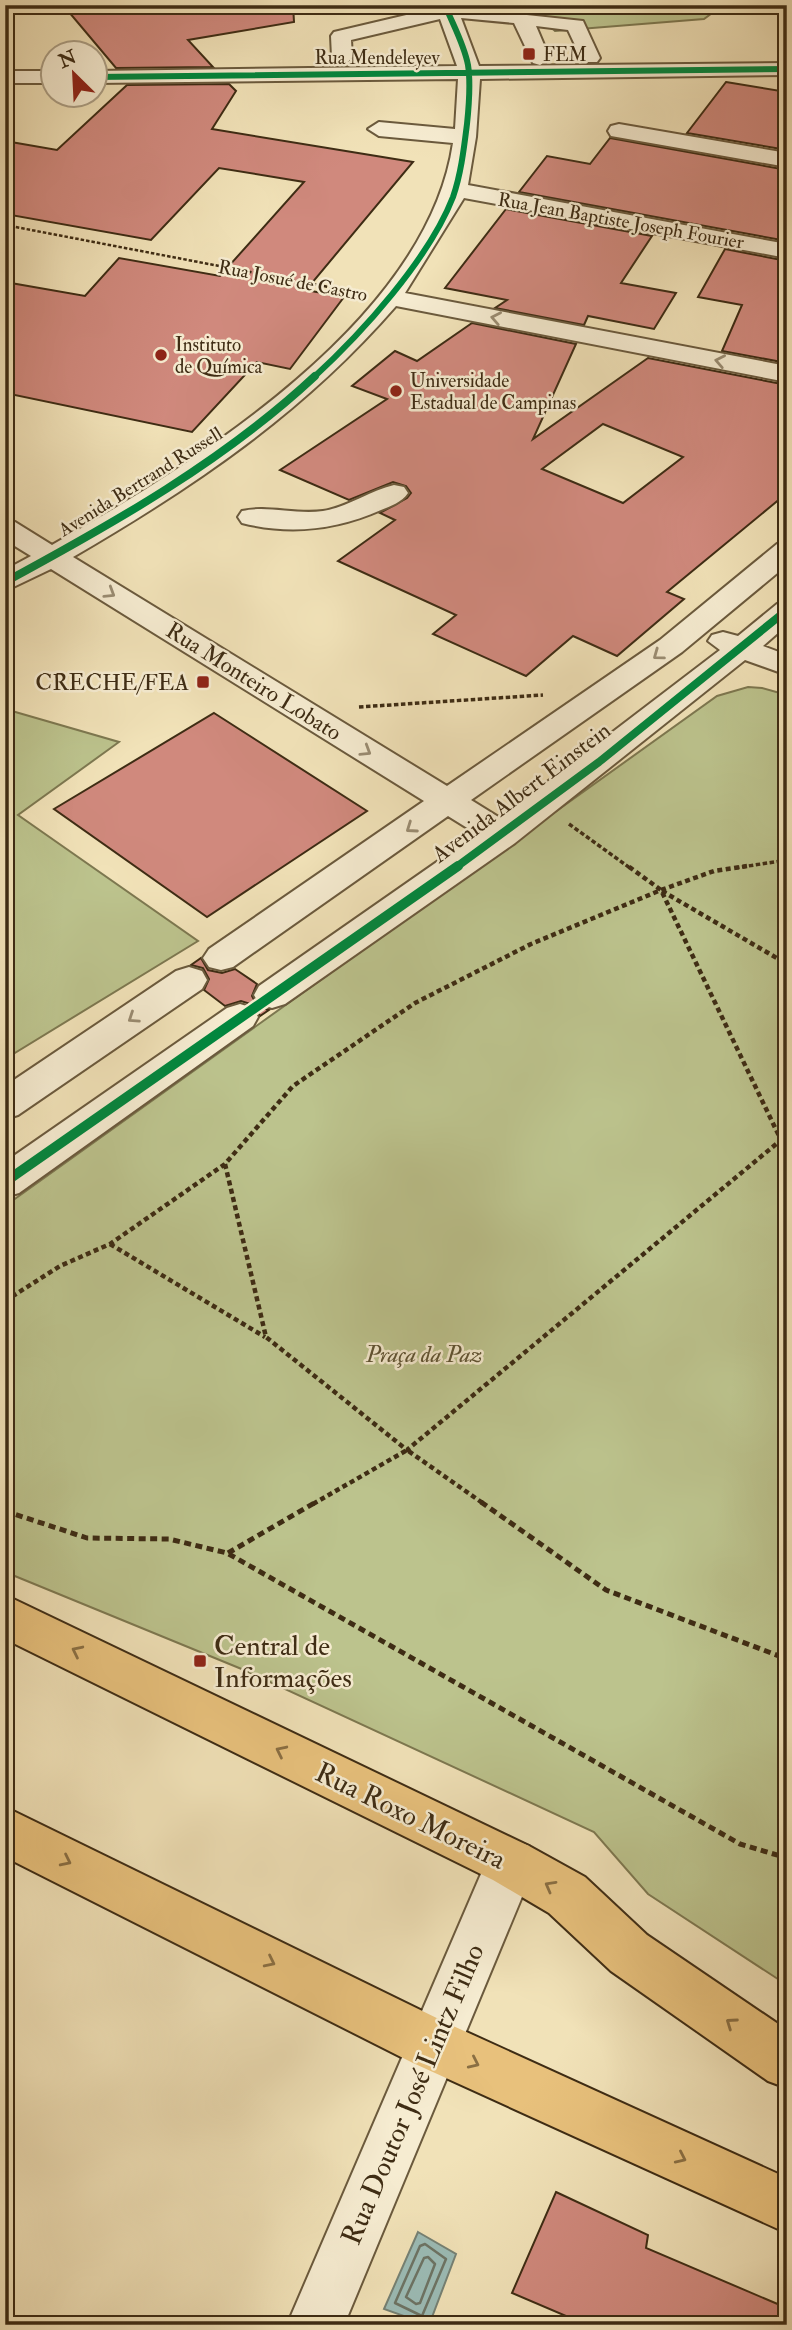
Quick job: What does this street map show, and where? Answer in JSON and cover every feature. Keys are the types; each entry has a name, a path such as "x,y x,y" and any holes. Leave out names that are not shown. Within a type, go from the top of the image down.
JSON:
{"main road":[{"name":"Rua Roxo Moreira","path":"5,1616 511,1863 566,1895 629,1954 787,2062"},
{"path":"5,1831 432,2044 787,2206"}],"street":[{"path":"342,57 341,36 387,35 446,8 576,25 590,58"},
{"name":"Avenida Bertrand Russell","path":"5,582 52,557 205,464 280,407 339,353 391,298 420,254 455,190 464,137 469,74 446,8"},
{"path":"522,18 540,59"},
{"path":"220,76 226,51"},
{"name":"Rua Mendeleyev","path":"108,77 787,69"},
{"path":"5,78 38,77"},
{"path":"379,129 464,137"},
{"path":"619,131 787,160"},
{"name":"Rua Jean Baptiste Joseph Fourier","path":"455,190 497,188 787,251"},
{"name":"Rua Josué de Castro","path":"391,298 787,374"},
{"path":"253,517 314,523 352,514 394,493"},
{"name":"Rua Monteiro Lobato","path":"5,528 503,835"},
{"name":"Avenida Albert Einstein","path":"221,958 609,690 691,629 787,551"},
{"path":"724,602 783,619"},
{"name":"Avenida Albert Einstein","path":"272,995 503,835 783,619"},
{"path":"691,629 787,666"},
{"path":"5,1105 190,980"},
{"path":"5,1182 240,1017"},
{"name":"Rua Doutor José Lintz Filho","path":"315,2325 511,1863"}],"path":[{"path":"303,711 609,690"},
{"path":"542,805 661,890 787,964"},
{"path":"5,1301 60,1266 110,1244 225,1164 293,1086 415,1003 531,944 661,890 714,872 787,860"},
{"path":"661,890 787,1156"},
{"path":"227,1553 407,1450 781,1140"},
{"path":"225,1164 265,1337"},
{"path":"110,1244 265,1337 407,1450 606,1590 787,1659"},
{"path":"5,1511 87,1538 169,1539 227,1553 740,1844 787,1858"}],"green space":[{"path":"529,5 723,5 704,19 555,31"},
{"name":"Praça da Paz","path":"748,687 787,695 787,1985 648,1894 594,1832 244,1670 5,1572 5,1206 717,696"},
{"path":"5,709 119,742 18,815 198,941 5,1059"}],"water":[{"path":"418,2232 456,2254 429,2325 384,2309"}],"building":[{"path":"63,5 293,5 294,22 188,40 213,67 116,68 108,58 108,38 91,38"},
{"path":"726,82 787,92 787,150 687,133"},
{"path":"229,84 236,91 212,129 413,162 306,290 344,297 290,369 257,362 192,432 5,393 5,282 85,296 119,258 220,276 304,182 219,168 151,240 5,214 5,141 57,150 102,108 108,108 108,103 127,85"},
{"path":"610,138 787,170 787,241 519,192 547,156 590,164"},
{"path":"506,209 652,236 621,283 676,293 654,329 588,316 584,325 495,308 507,300 445,288"},
{"path":"725,249 787,261 787,363 722,351 742,305 698,297"},
{"path":"472,323 576,344 533,439 648,358 787,385 787,493 667,592 684,599 617,656 573,636 526,676 433,634 456,615 338,561 395,520 380,513 407,498 411,493 406,486 393,482 349,500 280,470 387,399 352,386 395,351 417,361","holes":["603,424 683,457 623,503 542,469"]},
{"path":"214,713 367,811 207,917 54,809"},
{"path":"201,958 208,970 222,973 235,969 257,984 252,996 258,1007 269,1010 260,1016 254,1005 241,1001 225,1006 204,990 209,979 203,968 191,965"},
{"path":"556,2192 648,2235 646,2248 787,2308 787,2325 587,2325 512,2293"}],"cycle path":[{"path":"5,582 122,517 182,480 240,439 295,395 345,348 390,297 448,208 460,170 467,119 469,75 463,49 445,5"},
{"path":"108,77 787,69"},
{"path":"5,1182 502,835 694,688 787,610"}],"place":[{"name":"FEM","path":"529,54"},
{"name":"Instituto de Química","path":"161,355"},
{"name":"Universidade Estadual de Campinas","path":"396,391"},
{"name":"CRECHE/FEA","path":"203,682"},
{"name":"Central de Informações","path":"200,1661"}]}
